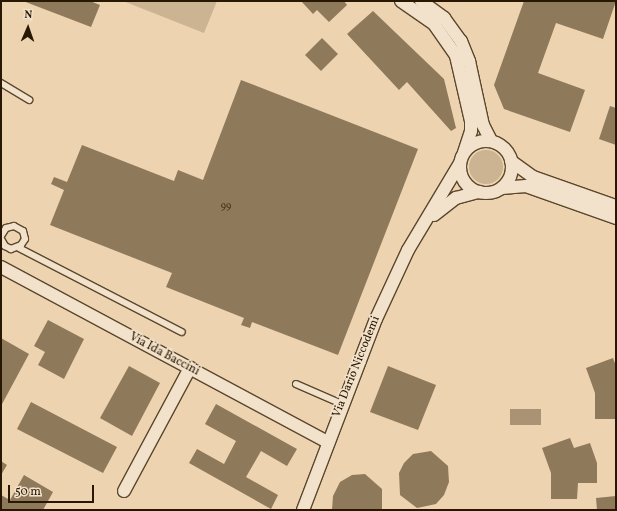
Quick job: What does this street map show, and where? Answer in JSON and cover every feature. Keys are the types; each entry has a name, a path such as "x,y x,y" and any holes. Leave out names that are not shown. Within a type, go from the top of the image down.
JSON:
{"street":[{"name":"Via Dario Niccodemi","path":"303,510 342,404 376,319 421,229 462,158 471,131 471,121 456,56 434,24 401,1"},
{"path":"421,1 444,18 461,41 471,68 483,125 491,141"},
{"path":"616,206 532,177 511,161 504,148 491,141 474,143 462,158 460,171 465,183 479,192 488,193 502,188 526,186 616,218"},
{"path":"502,188 511,175 511,161"},
{"name":"Via Dario Niccodemi","path":"421,229 450,202 463,195 479,192"},
{"name":"Via Ida Baccini","path":"1,267 328,442"},
{"path":"124,491 190,368"}],"lane":[{"path":"1,83 29,100"},
{"path":"18,248 24,239 20,229 10,226 2,239 12,249 18,248 182,332"},
{"path":"296,384 342,404"}],"shaded area":[{"path":"123,1 217,1 204,33"},
{"path":"483,150 489,150 493,151 500,157 503,167 502,174 496,181 489,184 483,184 479,183 472,177 469,170 469,164 470,160 476,153"},
{"path":"510,409 541,409 541,425 510,425"}],"building":[{"path":"23,1 90,1 100,5 91,27"},
{"path":"301,1 344,1 347,5 329,22 317,10 313,14"},
{"path":"524,1 616,1 603,39 556,23 538,73 585,90 570,132 504,109 494,85"},
{"path":"373,11 444,79 456,128 451,131 407,82 399,90 347,34"},
{"path":"322,38 338,54 321,71 305,55"},
{"path":"241,80 418,149 338,355 252,322 250,328 241,325 244,318 166,287 172,273 50,225 64,190 51,184 54,177 67,182 82,145 174,181 178,170 203,180"},
{"path":"610,106 616,108 616,145 599,139"},
{"path":"48,320 84,339 64,379 38,365 45,352 34,346"},
{"path":"1,338 29,354 1,406"},
{"path":"613,358 616,366 616,419 595,419 595,393 586,368"},
{"path":"129,366 160,383 132,436 100,418"},
{"path":"388,366 436,385 418,430 370,412"},
{"path":"31,402 117,447 103,473 17,429"},
{"path":"216,404 297,449 287,466 261,451 246,477 278,495 271,509 189,463 197,449 224,464 236,441 205,424"},
{"path":"570,438 574,448 590,443 597,463 597,483 578,483 577,499 551,499 551,473 542,448"},
{"path":"431,451 448,466 449,482 444,495 436,504 417,508 400,495 399,473 404,463 413,454"},
{"path":"1,461 7,465 1,475"},
{"path":"365,474 382,489 382,510 332,510 333,496 340,482 352,475"},
{"path":"24,475 53,492 43,510 1,510 1,495 10,500"},
{"path":"616,496 616,510 597,510 596,498"}]}
